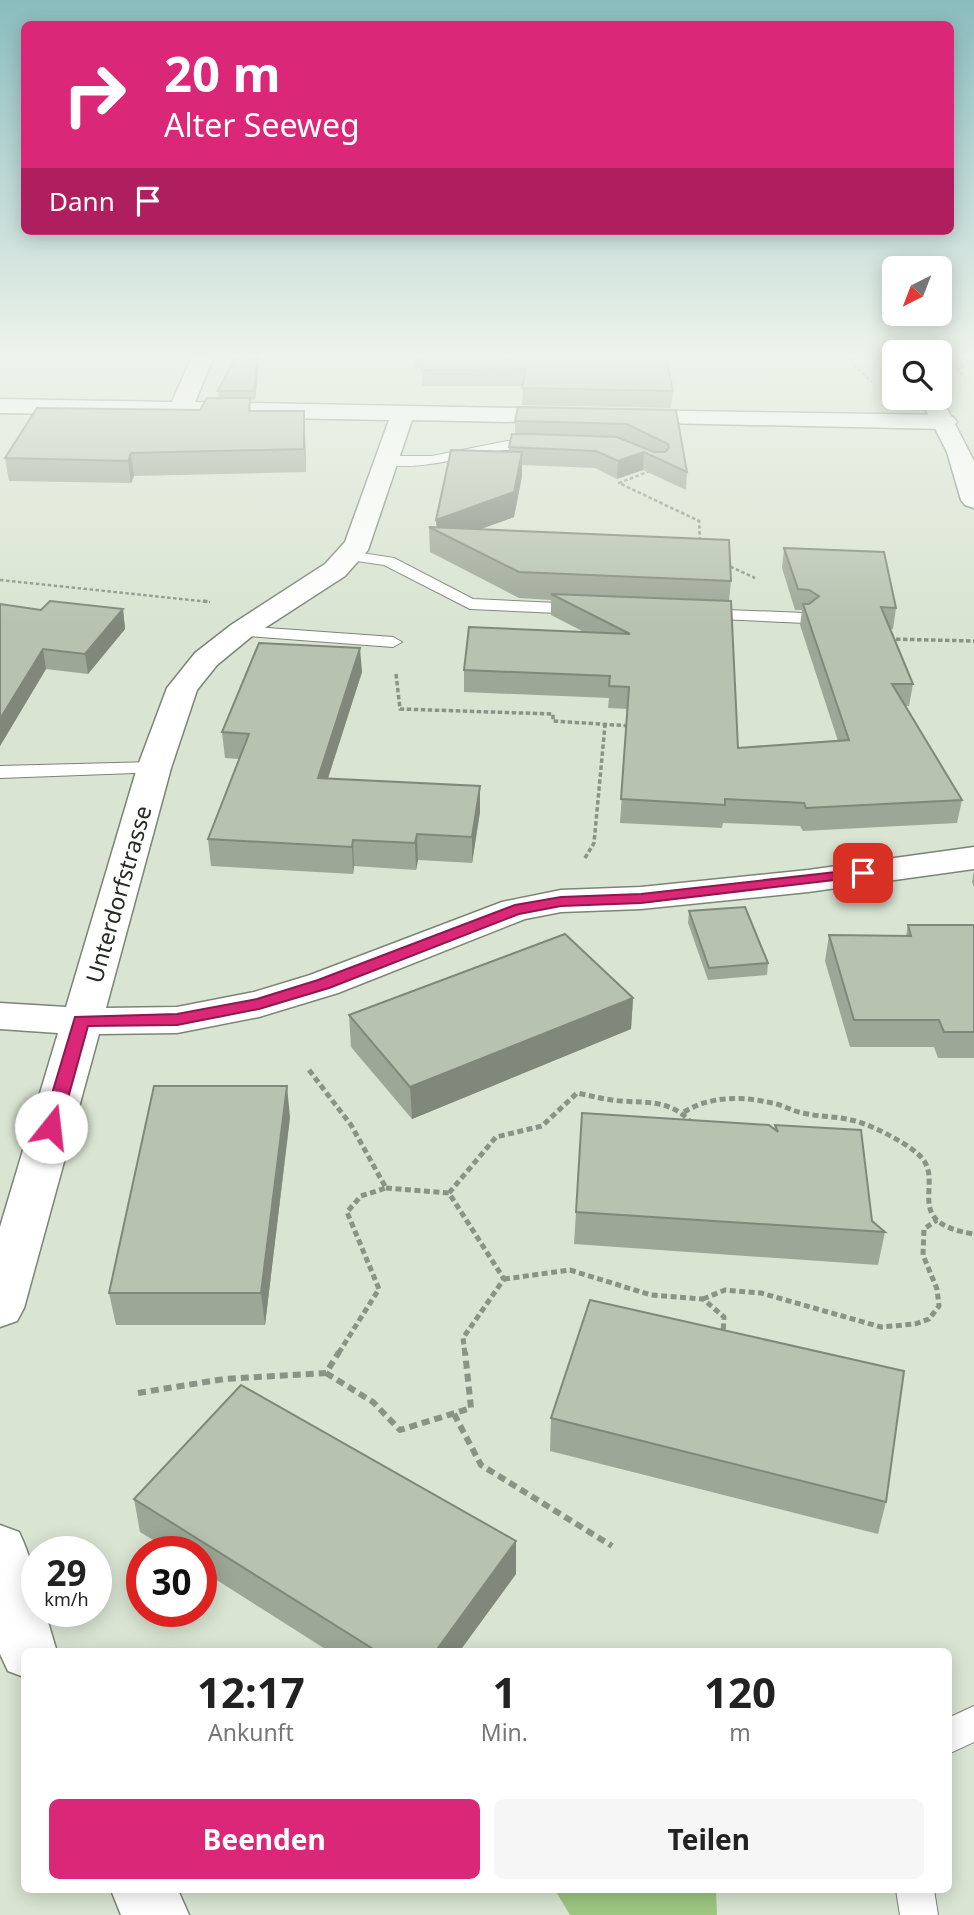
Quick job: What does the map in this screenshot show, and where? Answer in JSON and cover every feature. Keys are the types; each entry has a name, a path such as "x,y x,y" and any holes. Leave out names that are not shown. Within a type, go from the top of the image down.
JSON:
{"street":[{"name":"Unterdorfstrasse","path":"0,1308 154,768 182,688 206,659 241,631 319,582 349,556 363,532 372,499 393,445"},
{"path":"956,445 974,500"},
{"path":"0,1016 81,1021 177,1020 259,1003 324,984 515,910 561,901 641,898 780,884 974,858"},
{"path":"0,1549 27,1648"},
{"path":"145,1893 156,1915"}],"lane":[{"path":"388,460 432,460 505,445"},
{"path":"526,445 559,446"},
{"path":"349,556 388,561 470,604 593,609"},
{"path":"688,613 805,618"},
{"path":"241,631 393,642"},
{"path":"0,772 154,768"},
{"path":"952,1735 974,1723"},
{"path":"915,1893 919,1915"}],"path":[{"path":"659,464 619,483 699,522 701,552"},
{"path":"725,564 761,581 769,616"},
{"path":"0,580 274,609"},
{"path":"805,618 857,639 974,641"},
{"path":"393,642 400,709 553,713 553,721 632,726"},
{"path":"561,901 594,843 606,725"},
{"path":"309,1070 351,1125 386,1188"},
{"path":"449,1193 496,1137 542,1126 577,1093 619,1101 660,1101 684,1112 692,1125 692,1133"},
{"path":"684,1112 700,1102 735,1098 773,1102 803,1113 854,1120 904,1144 920,1155 929,1170 925,1197 929,1211 937,1220 961,1233 974,1234"},
{"path":"326,1373 379,1289 347,1212 361,1196 386,1188 449,1193"},
{"path":"449,1193 504,1279"},
{"path":"138,1393 224,1379 326,1373 373,1402 400,1430 471,1408 463,1338 504,1279 570,1270 651,1295 703,1299 725,1290 761,1293 881,1327 915,1324 929,1319 939,1306 937,1289 923,1255 924,1229 937,1220"},
{"path":"703,1299 724,1317 722,1339"},
{"path":"454,1413 481,1465 612,1546"}],"shaded area":[{"path":"557,1893 716,1893 717,1915 570,1915"}],"building":[{"path":"13,445 304,445 304,449 131,453 128,461 5,458"},
{"path":"638,445 654,452 665,452 668,445 682,445 687,472 644,452 618,461 596,451 509,447"},
{"path":"451,450 522,452 514,492 436,520"},
{"path":"429,527 729,540 731,581 519,572"},
{"path":"784,548 884,552 896,608 881,607 913,684 892,684 962,800 806,808 804,803 725,799 725,805 621,799 629,687 609,686 610,676 464,670 469,627 630,634 551,594 731,601 738,748 849,740 803,604 809,604 819,596 809,590 798,589"},
{"path":"50,601 123,609 85,654 43,649 0,719 0,604 41,610"},
{"path":"259,643 360,648 318,778 480,786 472,837 417,834 415,843 353,840 352,847 208,839 249,734 222,732"},
{"path":"745,907 768,963 709,968 689,911"},
{"path":"908,925 974,925 974,1032 944,1032 939,1020 854,1020 829,935 911,936"},
{"path":"565,934 633,998 410,1087 349,1015"},
{"path":"154,1086 287,1086 261,1293 109,1293"},
{"path":"582,1113 769,1125 778,1132 775,1125 861,1130 872,1221 885,1232 576,1212"},
{"path":"590,1300 904,1371 886,1502 551,1418"},
{"path":"241,1385 516,1541 438,1648 372,1648 217,1551 217,1536 193,1536 134,1499"}],"route":[{"path":"51,1127 81,1021 177,1020 259,1003 324,984 515,910 561,901 641,898 863,873"}]}
